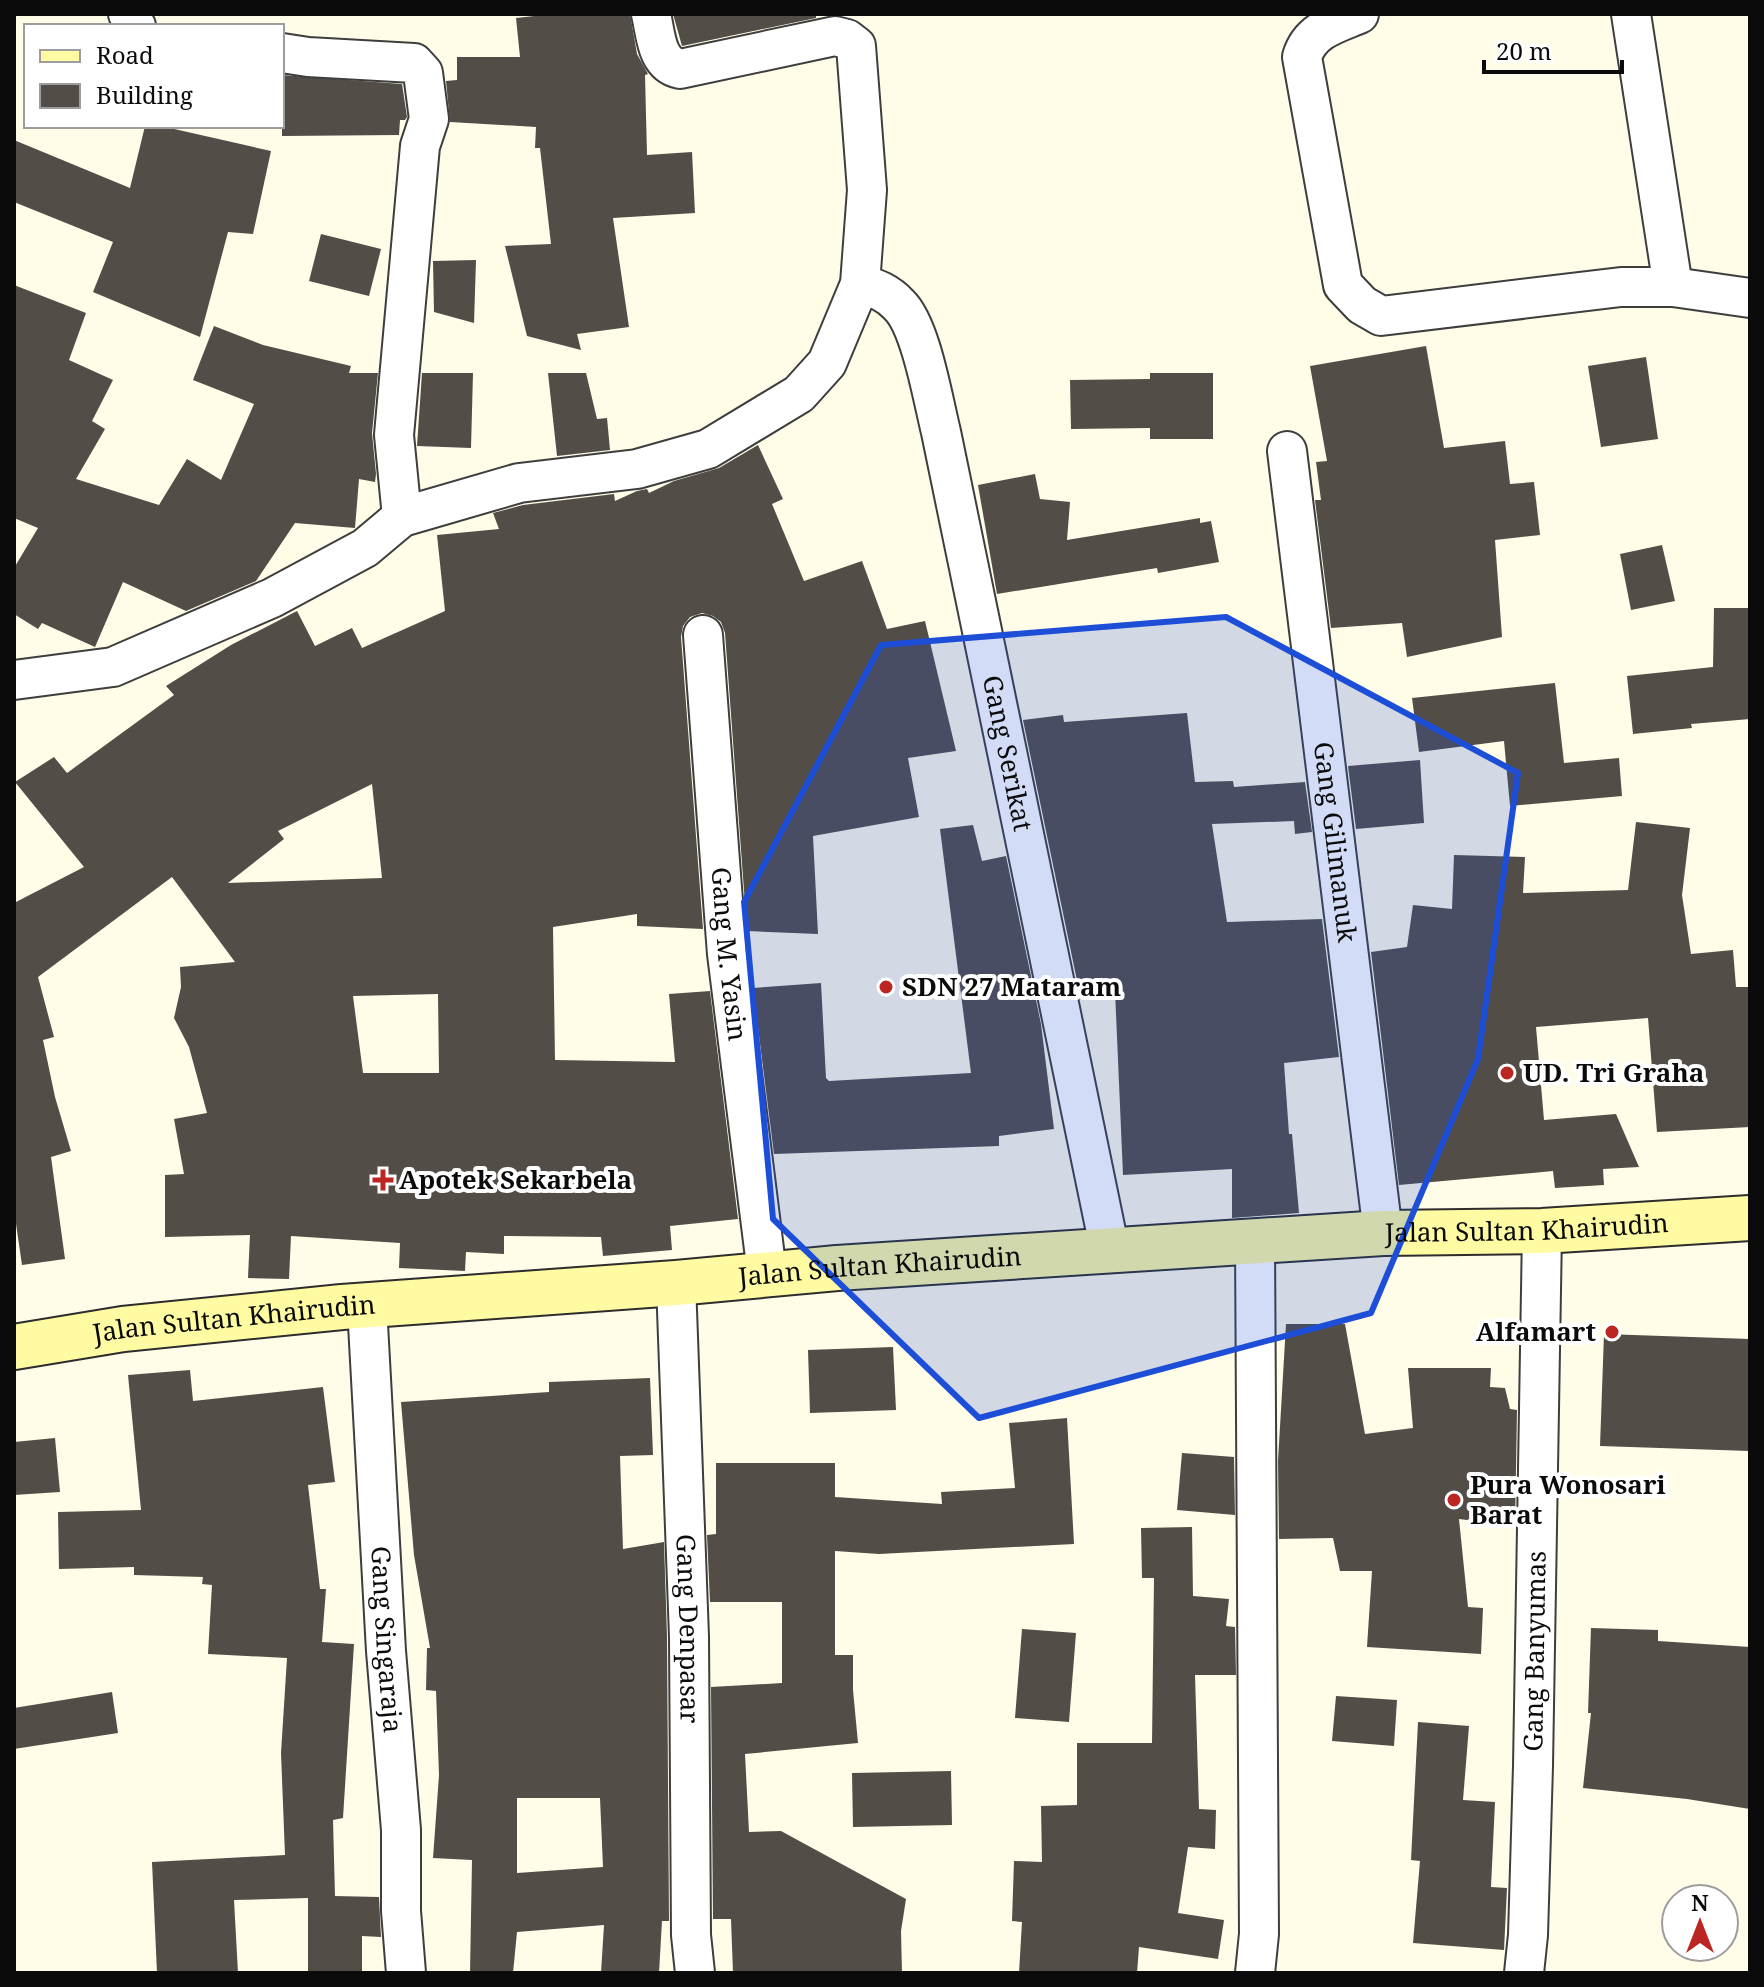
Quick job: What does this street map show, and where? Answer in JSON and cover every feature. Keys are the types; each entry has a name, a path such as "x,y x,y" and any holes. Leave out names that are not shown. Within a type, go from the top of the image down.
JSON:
{"main road":[{"name":"Jalan Sultan Khairudin","path":"14,1347 123,1329 767,1273 1383,1233 1542,1231 1750,1218"}],"street":[{"path":"14,680 113,667 272,598 365,548 402,517 519,483 637,469 708,449 799,394 827,363 860,284 867,190 856,46 847,39 835,36 680,69 669,67 663,60 651,14"},
{"path":"1359,14 1322,30 1310,39 1302,57 1343,285 1362,305 1381,316 1621,287 1673,287 1750,298"},
{"path":"1631,14 1673,287"},
{"path":"284,53 414,63 423,73 429,119 420,146 394,435 402,517"},
{"name":"Gang Serikat","path":"860,284 881,290 902,307 915,333 941,432 1110,1251"},
{"name":"Gang Gilimanuk","path":"1287,451 1383,1233"},
{"name":"Gang M. Yasin","path":"703,635 727,954 767,1273"},
{"name":"Gang Banyumas","path":"1524,1973 1533,1766 1542,1231"},
{"path":"1255,1241 1259,1934 1255,1973"},
{"name":"Gang Denpasar","path":"676,1283 689,1637 691,1935 695,1973"},
{"name":"Gang Singaraja","path":"367,1306 386,1651 401,1830 401,1911 406,1973"}],"highlighted area":[{"path":"1226,617 1518,773 1478,1059 1371,1313 979,1418 773,1219 744,902 881,645"}],"building":[{"path":"553,14 630,14 637,54 648,74 645,75 647,155 692,152 695,213 613,218 629,327 577,334 581,350 527,336 505,246 551,244 540,148 535,148 536,127 450,122 446,81 457,80 457,57 520,57 516,18"},
{"path":"673,14 816,14 816,18 682,46"},
{"path":"284,75 402,84 407,117 400,120 399,135 282,136"},
{"path":"145,128 170,128 271,151 253,234 228,232 200,337 93,292 113,242 14,202 14,140 130,188"},
{"path":"321,234 381,249 369,296 309,281"},
{"path":"476,260 474,323 434,312 433,261"},
{"path":"14,285 86,313 69,360 113,380 92,421 105,429 76,479 159,505 187,459 221,480 254,404 193,380 214,326 263,345 351,366 349,373 378,373 372,433 375,482 359,479 355,528 295,523 256,581 186,611 123,582 95,647 42,623 38,629 14,614 14,568 38,528 14,518"},
{"path":"1426,346 1444,448 1505,441 1510,484 1534,482 1540,535 1495,540 1502,637 1407,657 1402,623 1331,628 1315,500 1321,500 1316,462 1327,461 1310,366"},
{"path":"1646,357 1658,439 1601,447 1588,366"},
{"path":"422,373 473,373 471,448 417,446"},
{"path":"548,373 586,373 597,419 607,418 610,450 557,456"},
{"path":"1150,373 1213,373 1213,439 1150,439 1150,428 1071,429 1070,380 1150,379"},
{"path":"758,445 783,499 772,504 804,581 862,561 887,629 925,621 956,751 908,758 919,817 813,836 818,934 747,931 725,633 721,622 702,613 690,617 683,626 681,637 703,929 637,926 637,914 553,927 555,1060 675,1062 669,994 710,991 738,1219 670,1226 672,1250 603,1256 601,1237 504,1236 504,1254 466,1252 465,1271 399,1268 400,1243 291,1236 289,1279 248,1278 250,1235 165,1237 165,1175 184,1174 174,1119 207,1113 189,1047 174,1018 181,987 180,967 235,962 172,877 38,977 54,1037 43,1040 71,1151 51,1157 65,1259 22,1265 14,1210 14,903 84,867 15,782 54,757 67,773 174,695 166,686 231,645 297,611 315,646 352,628 362,648 445,611 437,535 499,529 493,513 523,505 614,494 615,501 637,491 647,489 649,493 674,481 719,468","holes":["372,784 382,878 228,883 284,839 278,831","438,994 439,1073 363,1073 353,996"]},
{"path":"1035,474 1040,499 1070,502 1067,540 1200,518 1200,523 1211,521 1219,562 1158,573 1157,568 997,594 978,485"},
{"path":"1662,545 1675,601 1631,610 1620,554"},
{"path":"1714,608 1750,608 1750,719 1691,724 1692,728 1633,734 1627,676 1713,667"},
{"path":"1555,683 1564,763 1619,758 1622,796 1510,806 1504,741 1419,752 1412,698"},
{"path":"1187,713 1195,782 1233,781 1234,787 1305,782 1312,832 1295,834 1294,821 1212,824 1227,922 1322,919 1339,1057 1284,1063 1299,1213 1232,1218 1232,1169 1123,1175 1115,991 1080,995 1023,720 1063,715 1064,722"},
{"path":"1420,760 1424,823 1356,829 1348,766"},
{"path":"1636,822 1690,828 1682,895 1691,954 1733,950 1736,987 1750,987 1750,1127 1657,1132 1648,1018 1536,1027 1544,1120 1616,1114 1639,1167 1603,1169 1604,1185 1555,1188 1553,1171 1399,1185 1371,952 1407,947 1413,905 1452,909 1454,855 1525,857 1523,893 1628,890"},
{"path":"973,825 982,861 1006,856 1041,1024 1054,1129 999,1136 999,1146 774,1154 753,988 821,983 826,1078 829,1081 971,1073 940,829"},
{"path":"1286,1324 1345,1324 1365,1434 1413,1428 1408,1368 1491,1368 1490,1387 1505,1388 1510,1409 1517,1410 1515,1526 1459,1519 1468,1607 1483,1608 1481,1654 1367,1647 1372,1571 1340,1571 1333,1538 1279,1539 1278,1461"},
{"path":"1604,1334 1750,1339 1750,1451 1600,1446"},
{"path":"893,1347 896,1410 810,1413 808,1350"},
{"path":"190,1370 193,1401 323,1387 335,1482 308,1485 320,1589 326,1589 322,1642 354,1644 343,1818 333,1820 335,1896 379,1897 381,1937 362,1936 362,1973 308,1973 308,1898 234,1900 238,1973 157,1973 152,1862 285,1855 281,1753 287,1658 208,1654 212,1585 202,1584 203,1577 134,1575 134,1567 59,1569 58,1512 141,1510 128,1375"},
{"path":"650,1378 653,1455 620,1456 623,1549 664,1542 669,1921 662,1921 659,1973 601,1973 604,1925 517,1932 513,1973 470,1973 472,1860 433,1858 439,1775 436,1691 426,1690 427,1648 430,1648 414,1555 401,1402 549,1392 549,1382","holes":["517,1798 600,1798 603,1867 517,1873"]},
{"path":"1067,1418 1074,1544 879,1554 835,1551 835,1655 853,1655 858,1743 745,1754 749,1832 781,1831 906,1899 901,1931 902,1973 733,1973 731,1919 713,1919 711,1687 782,1683 782,1602 710,1602 707,1535 716,1534 716,1463 835,1463 835,1497 942,1504 941,1492 1015,1488 1009,1423"},
{"path":"55,1438 60,1492 14,1495 14,1442"},
{"path":"1182,1453 1234,1457 1235,1515 1177,1510"},
{"path":"1192,1527 1193,1596 1229,1599 1226,1626 1235,1627 1236,1675 1195,1675 1199,1809 1216,1810 1215,1849 1188,1847 1178,1913 1224,1920 1218,1959 1139,1947 1137,1973 1019,1973 1022,1922 1012,1921 1014,1861 1042,1862 1041,1806 1077,1805 1077,1743 1152,1743 1154,1578 1142,1578 1141,1528"},
{"path":"1591,1628 1658,1630 1658,1641 1750,1647 1750,1809 1583,1788 1591,1713 1588,1713"},
{"path":"1022,1629 1076,1633 1069,1722 1015,1718"},
{"path":"112,1692 118,1733 14,1749 14,1708"},
{"path":"1336,1696 1397,1700 1394,1746 1332,1741"},
{"path":"1418,1722 1469,1726 1463,1800 1495,1802 1491,1887 1507,1888 1504,1950 1413,1943 1420,1861 1411,1860"},
{"path":"951,1771 952,1825 853,1827 852,1773"}],"place":[{"name":"SDN 27 Mataram","path":"886,987"},
{"name":"UD. Tri Graha","path":"1507,1073"},
{"name":"Apotek Sekarbela","path":"383,1180"},
{"name":"Alfamart","path":"1612,1332"},
{"name":"Pura Wonosari Barat","path":"1454,1500"}]}
